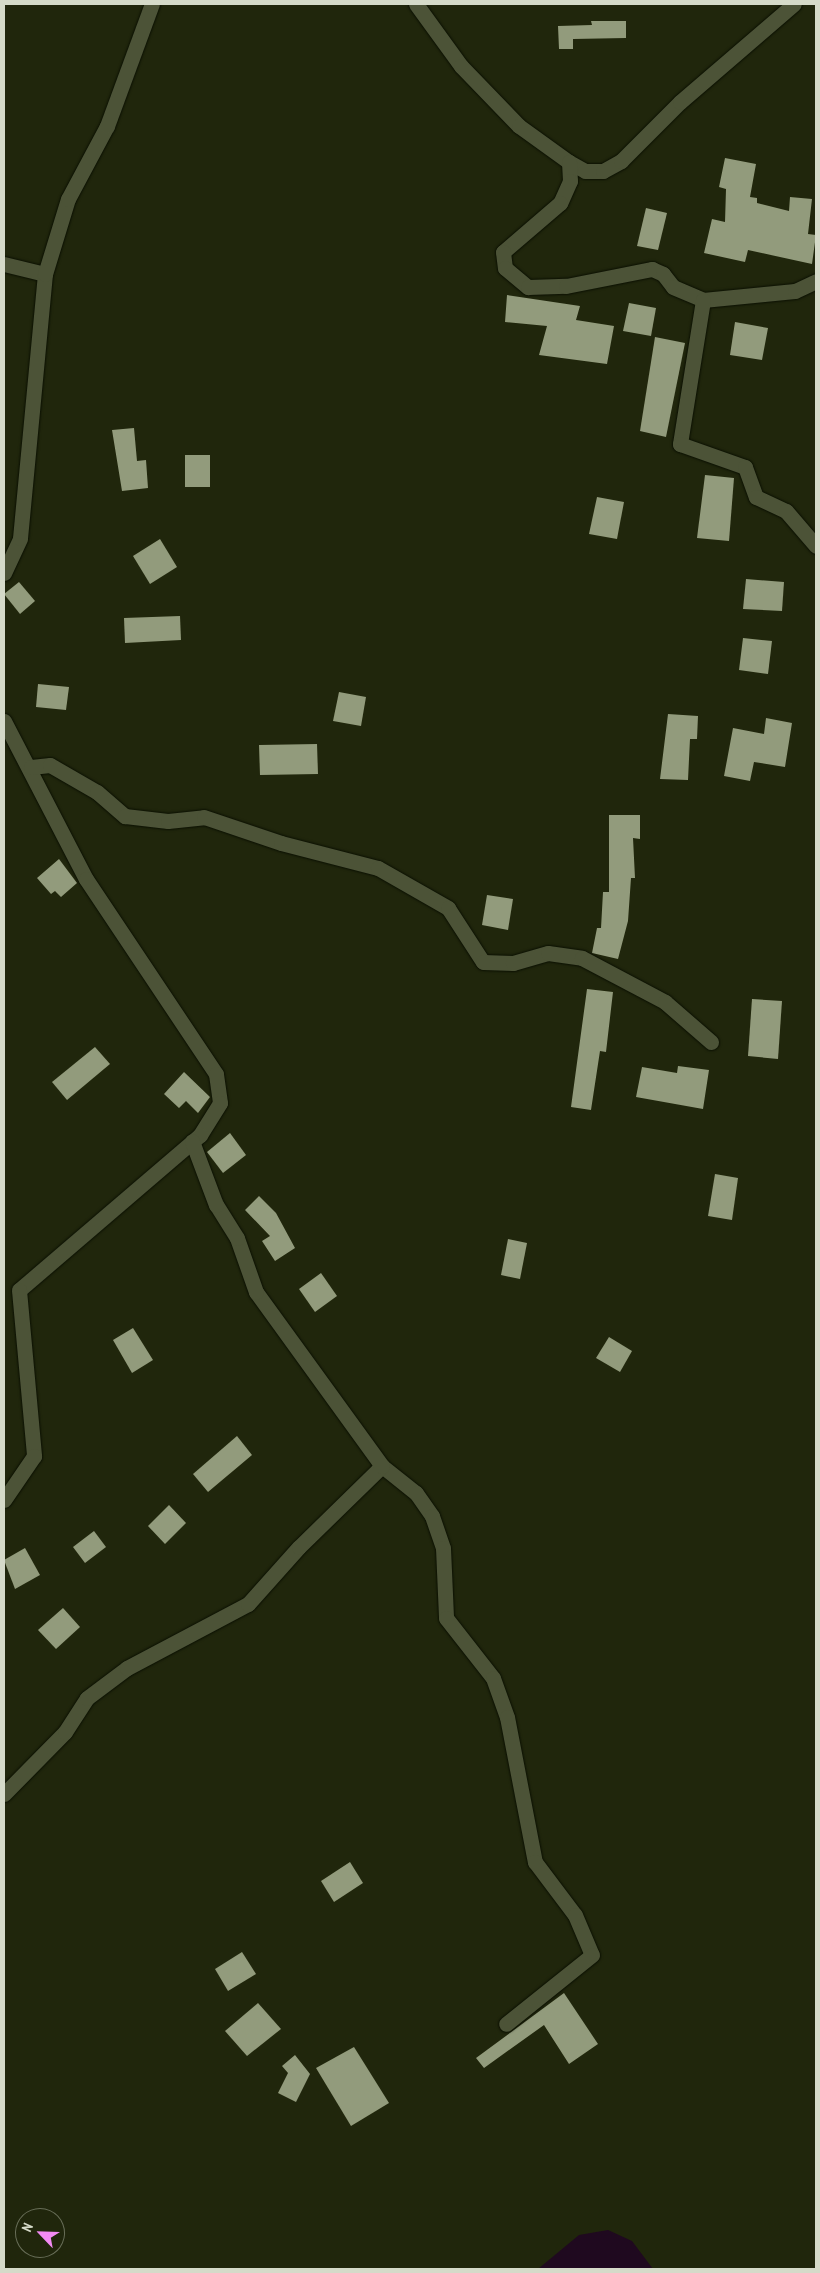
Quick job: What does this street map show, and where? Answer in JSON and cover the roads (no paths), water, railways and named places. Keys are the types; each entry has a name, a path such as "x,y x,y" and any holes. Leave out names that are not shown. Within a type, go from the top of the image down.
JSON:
{"street":[{"path":"4,573 20,538 45,274 68,199 107,126 152,4"},
{"path":"416,4 461,66 520,126 569,162 585,171 603,171 621,161 794,4"},
{"path":"569,162 570,181 560,204 503,252 505,268 528,287 566,286 652,269 663,274 673,287 703,300 795,291 816,281"},
{"path":"4,264 45,274"},
{"path":"703,300 680,444 745,467 756,497 786,511 816,546"},
{"path":"4,721 31,767 86,879 216,1074 220,1103 192,1141 19,1290 34,1456 4,1500"},
{"path":"31,767 50,765 97,792 125,816 168,821 204,818 281,843 378,868 448,908 483,962 512,963 548,953 582,958 665,1002 711,1042"},
{"path":"192,1141 216,1205 237,1238 256,1292 382,1466 416,1493 432,1516 443,1548 446,1618 493,1678 507,1717 535,1862 575,1915 592,1955 506,2024"},
{"path":"4,1794 65,1732 87,1698 127,1668 248,1604 382,1466"}]}
